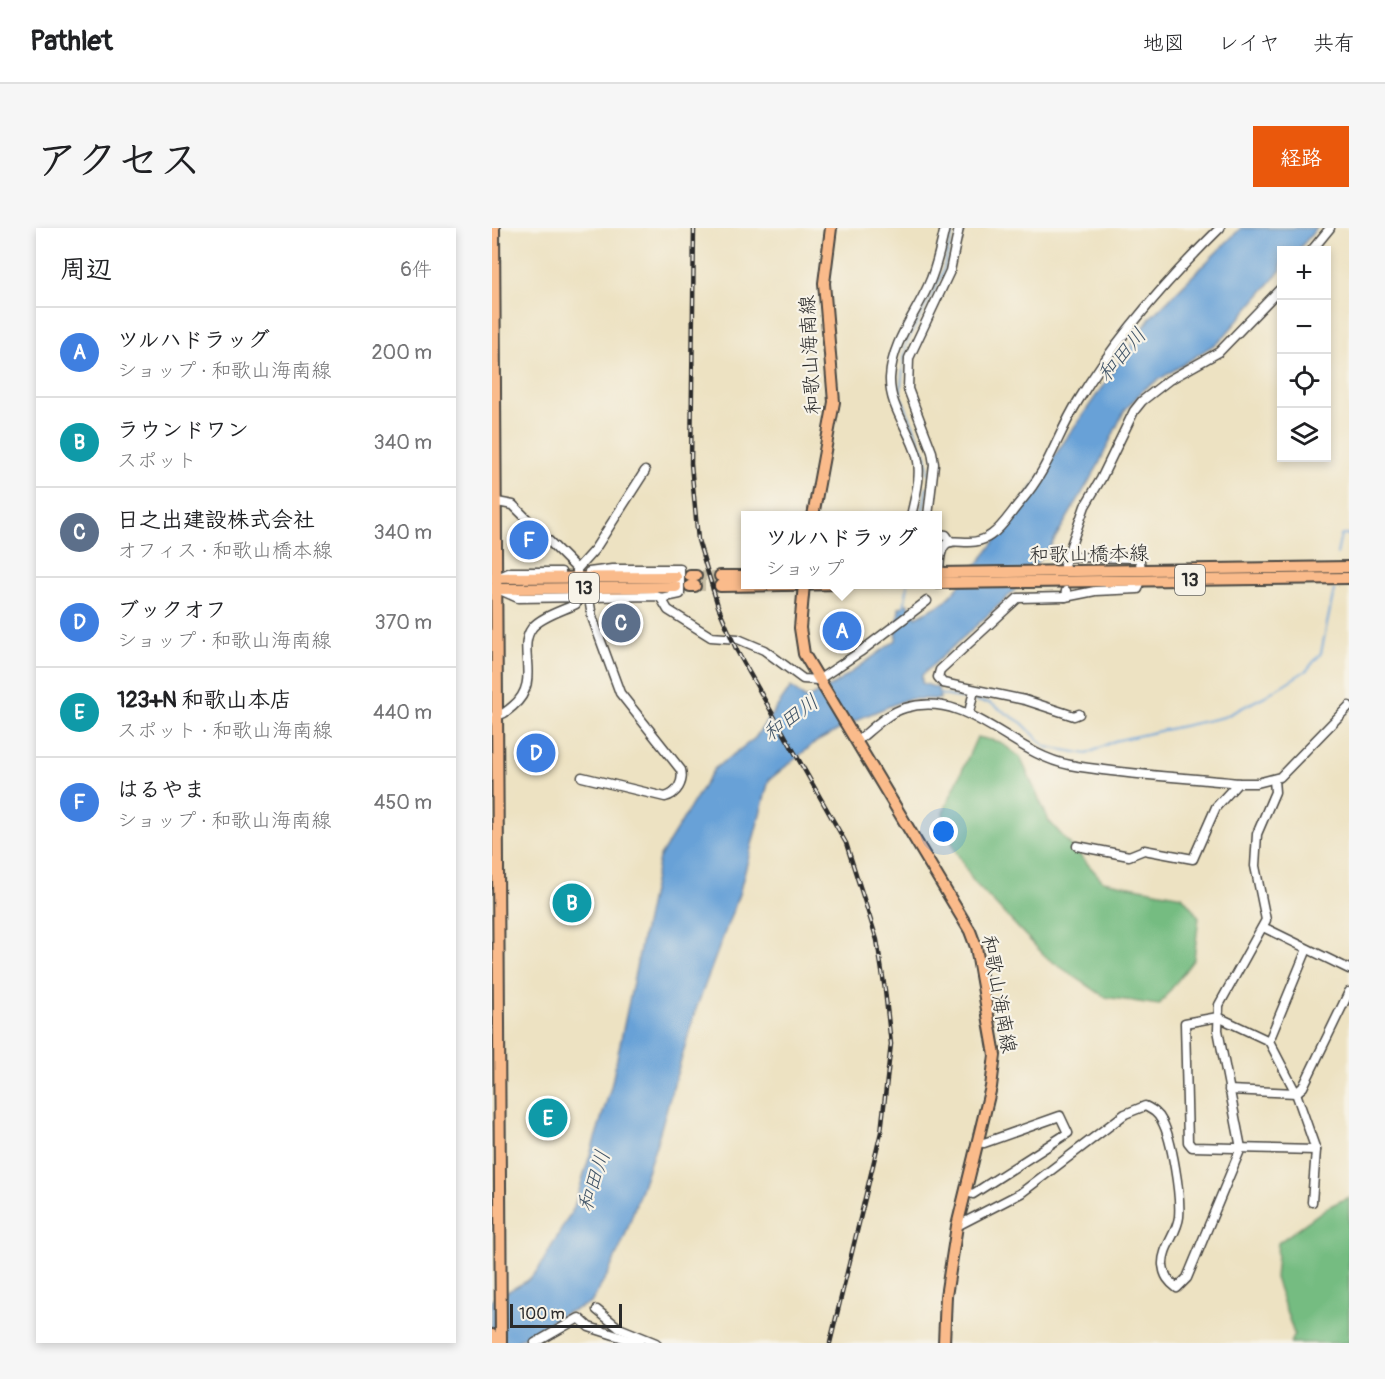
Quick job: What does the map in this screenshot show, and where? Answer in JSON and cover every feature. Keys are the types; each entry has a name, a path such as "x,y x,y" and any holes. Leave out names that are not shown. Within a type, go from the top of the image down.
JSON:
{"main road":[{"path":"494,228 496,1112 501,1343"},
{"name":"和歌山海南線","path":"814,511 834,402 824,283 831,228"},
{"name":"和歌山橋本線","path":"942,579 1030,582 1349,567"},
{"name":"和歌山橋本線","path":"942,578 953,573 1038,573 1349,578"},
{"path":"741,577 720,581 741,582"},
{"name":"13","path":"494,583 676,582"},
{"name":"和歌山海南線","path":"804,589 801,646 819,682 970,931 976,947 995,1055 991,1087 957,1226 946,1296 944,1343"},
{"path":"492,1335 492,1343"}],"street":[{"path":"912,511 919,469 917,455 894,400 891,368 896,345 936,266 945,228"},
{"path":"929,511 934,464 908,389 909,358 950,271 959,228"},
{"path":"942,549 944,545 951,542 976,541 992,535 1025,496 1051,458 1077,402 1133,323 1188,259 1220,228"},
{"path":"1315,246 1330,228"},
{"path":"1079,714 1074,716 1049,706 974,692 943,683 938,677 940,670 1018,598 1138,589 1141,576 1140,561 1137,558 1064,561 1082,519 1085,506 1101,479 1134,411 1142,401 1169,380 1219,352 1277,291"},
{"path":"577,571 595,549 645,471"},
{"path":"494,501 513,505 577,571"},
{"path":"942,534 946,535 951,542"},
{"path":"680,569 680,594 661,598 656,596 518,598 494,583 511,572 577,571 680,569"},
{"path":"495,716 502,715 523,698 528,685 528,636 533,627 576,603 579,598"},
{"path":"582,777 665,797 674,792 682,776 681,770 620,693 592,617 589,598"},
{"path":"661,598 668,610 711,637 738,639 764,650 803,679 819,682 927,601"},
{"path":"970,709 974,692"},
{"path":"853,737 905,708 930,705 970,709 1037,756 1069,765 1238,783 1274,780 1288,770 1346,714 1349,706"},
{"path":"957,1226 1021,1193 1125,1114 1145,1106 1154,1110 1163,1122 1179,1188 1179,1219 1164,1256 1163,1268 1168,1282 1177,1288 1187,1278 1241,1148 1229,1090 1218,1017 1219,1005 1266,920 1255,866 1257,834 1275,792 1274,780"},
{"path":"1077,846 1129,856 1144,850 1193,859 1215,807 1238,783"},
{"path":"1263,927 1349,969"},
{"path":"1269,1041 1307,949"},
{"path":"1229,1090 1296,1093 1303,1087 1349,992"},
{"path":"1312,1202 1316,1150 1296,1093 1269,1041 1218,1017 1185,1023 1188,1142 1192,1147 1316,1150"},
{"path":"966,1192 974,1194 1068,1133 1060,1116 984,1143 978,1142"},
{"path":"597,1310 619,1328 656,1343"},
{"path":"535,1343 579,1318 589,1327 639,1343"}],"green space":[{"path":"977,737 1000,742 1020,757 1049,821 1103,881 1182,896 1199,917 1194,959 1159,1005 1105,997 1047,958 973,881 954,848 943,813"},
{"path":"1349,1197 1349,1343 1290,1343 1294,1334 1275,1278 1278,1243 1328,1207"}],"water":[{"name":"和田川","path":"1241,228 1317,228 1301,246 1277,246 1277,275 1220,341 1144,389 1124,411 1098,466 1050,547 1012,593 922,675 922,683 938,688 940,699 907,699 863,717 816,742 769,780 739,894 695,1012 657,1142 624,1239 608,1274 591,1303 563,1314 514,1343 492,1343 492,1300 527,1281 538,1270 574,1207 611,1087 659,858 714,769 755,738 791,687 806,699 835,684 896,640 899,608 908,604 916,617 945,602 988,551 1151,317"}],"waterway":[{"path":"929,476 926,457 900,394 906,344 942,275 954,228"},
{"path":"923,511 927,487"},
{"path":"1337,554 1341,535 1349,535"},
{"path":"904,608 907,589"},
{"path":"975,701 990,703 1022,723 1046,747 1087,754 1114,741 1224,717 1265,696 1307,670 1321,653 1334,590"},
{"path":"939,694 969,700"}],"tunnel":[{"path":"696,576 720,576"},
{"path":"695,586 720,586"}],"railway":[{"path":"694,228 691,464 698,540 718,606 737,651 846,843 877,940 885,990 891,1044 881,1132 830,1343"}],"place":[{"name":"はるやま","path":"529,540"},
{"name":"日之出建設株式会社","path":"621,623"},
{"name":"ツルハドラッグ","path":"842,631"},
{"name":"ブックオフ","path":"536,753"},
{"name":"ラウンドワン","path":"572,903"},
{"name":"123+N 和歌山本店","path":"548,1118"}]}
